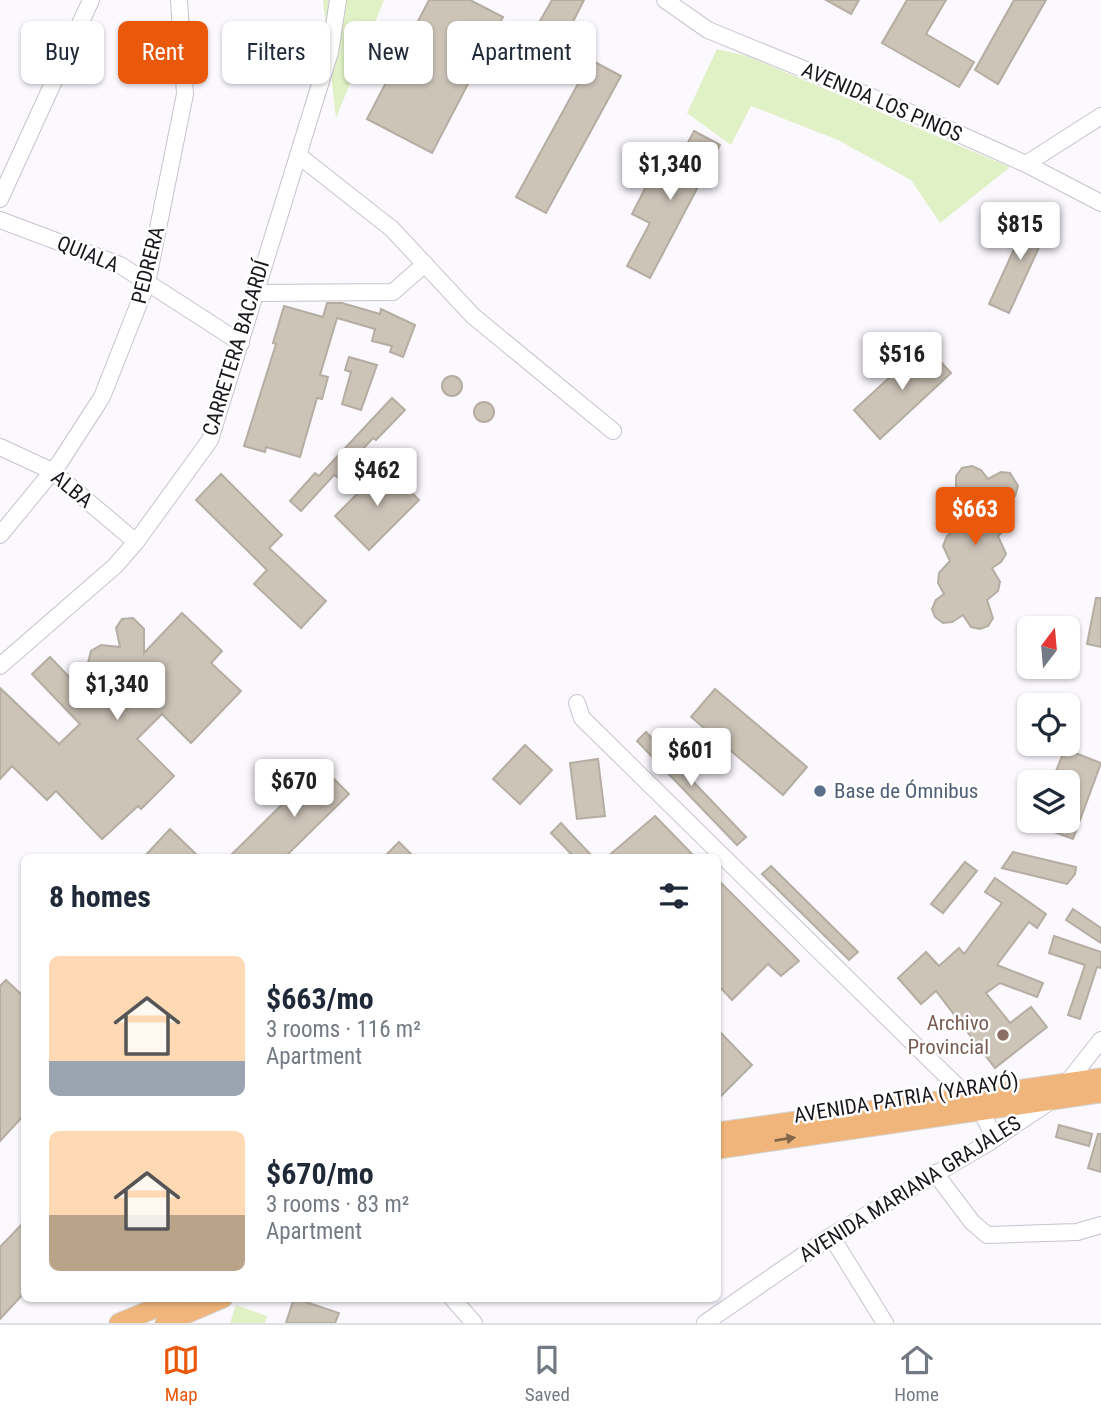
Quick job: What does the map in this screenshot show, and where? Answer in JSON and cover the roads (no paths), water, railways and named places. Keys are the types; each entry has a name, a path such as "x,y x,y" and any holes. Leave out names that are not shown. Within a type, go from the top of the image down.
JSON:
{"main road":[{"name":"AVENIDA PATRIA (YARAYÓ)","path":"721,1148 1101,1078"},
{"name":"AVENIDA PATRIA (YARAYÓ)","path":"721,1132 973,1103 1101,1093"},
{"path":"119,1323 170,1302"},
{"path":"165,1323 200,1310"}],"street":[{"path":"0,199 91,0"},
{"name":"PEDRERA","path":"0,535 52,471 102,397 147,283 185,94 179,0"},
{"name":"CARRETERA BACARDÍ","path":"0,666 115,566 136,542 210,440 330,52 338,0"},
{"name":"AVENIDA LOS PINOS","path":"664,0 708,30 928,120 1026,164 1101,203"},
{"path":"1026,164 1101,116"},
{"path":"298,155 392,229 472,316 613,431"},
{"name":"QUIALA","path":"0,220 120,265 241,343"},
{"path":"255,293 393,292 425,264"},
{"name":"ALBA","path":"0,447 52,471 136,542"},
{"path":"576,703 582,718 720,854"},
{"path":"721,855 973,1103 991,1130 988,1143"},
{"name":"AVENIDA MARIANA GRAJALES","path":"705,1323 831,1236 988,1143 1055,1098 1101,1040"},
{"path":"935,1173 972,1222 987,1235 1077,1232 1101,1225"},
{"path":"831,1236 885,1323"},
{"path":"456,1302 474,1323"}],"place":[{"name":"Base de Ómnibus","path":"820,791"},
{"name":"Archivo Provincial","path":"1003,1035"}]}
